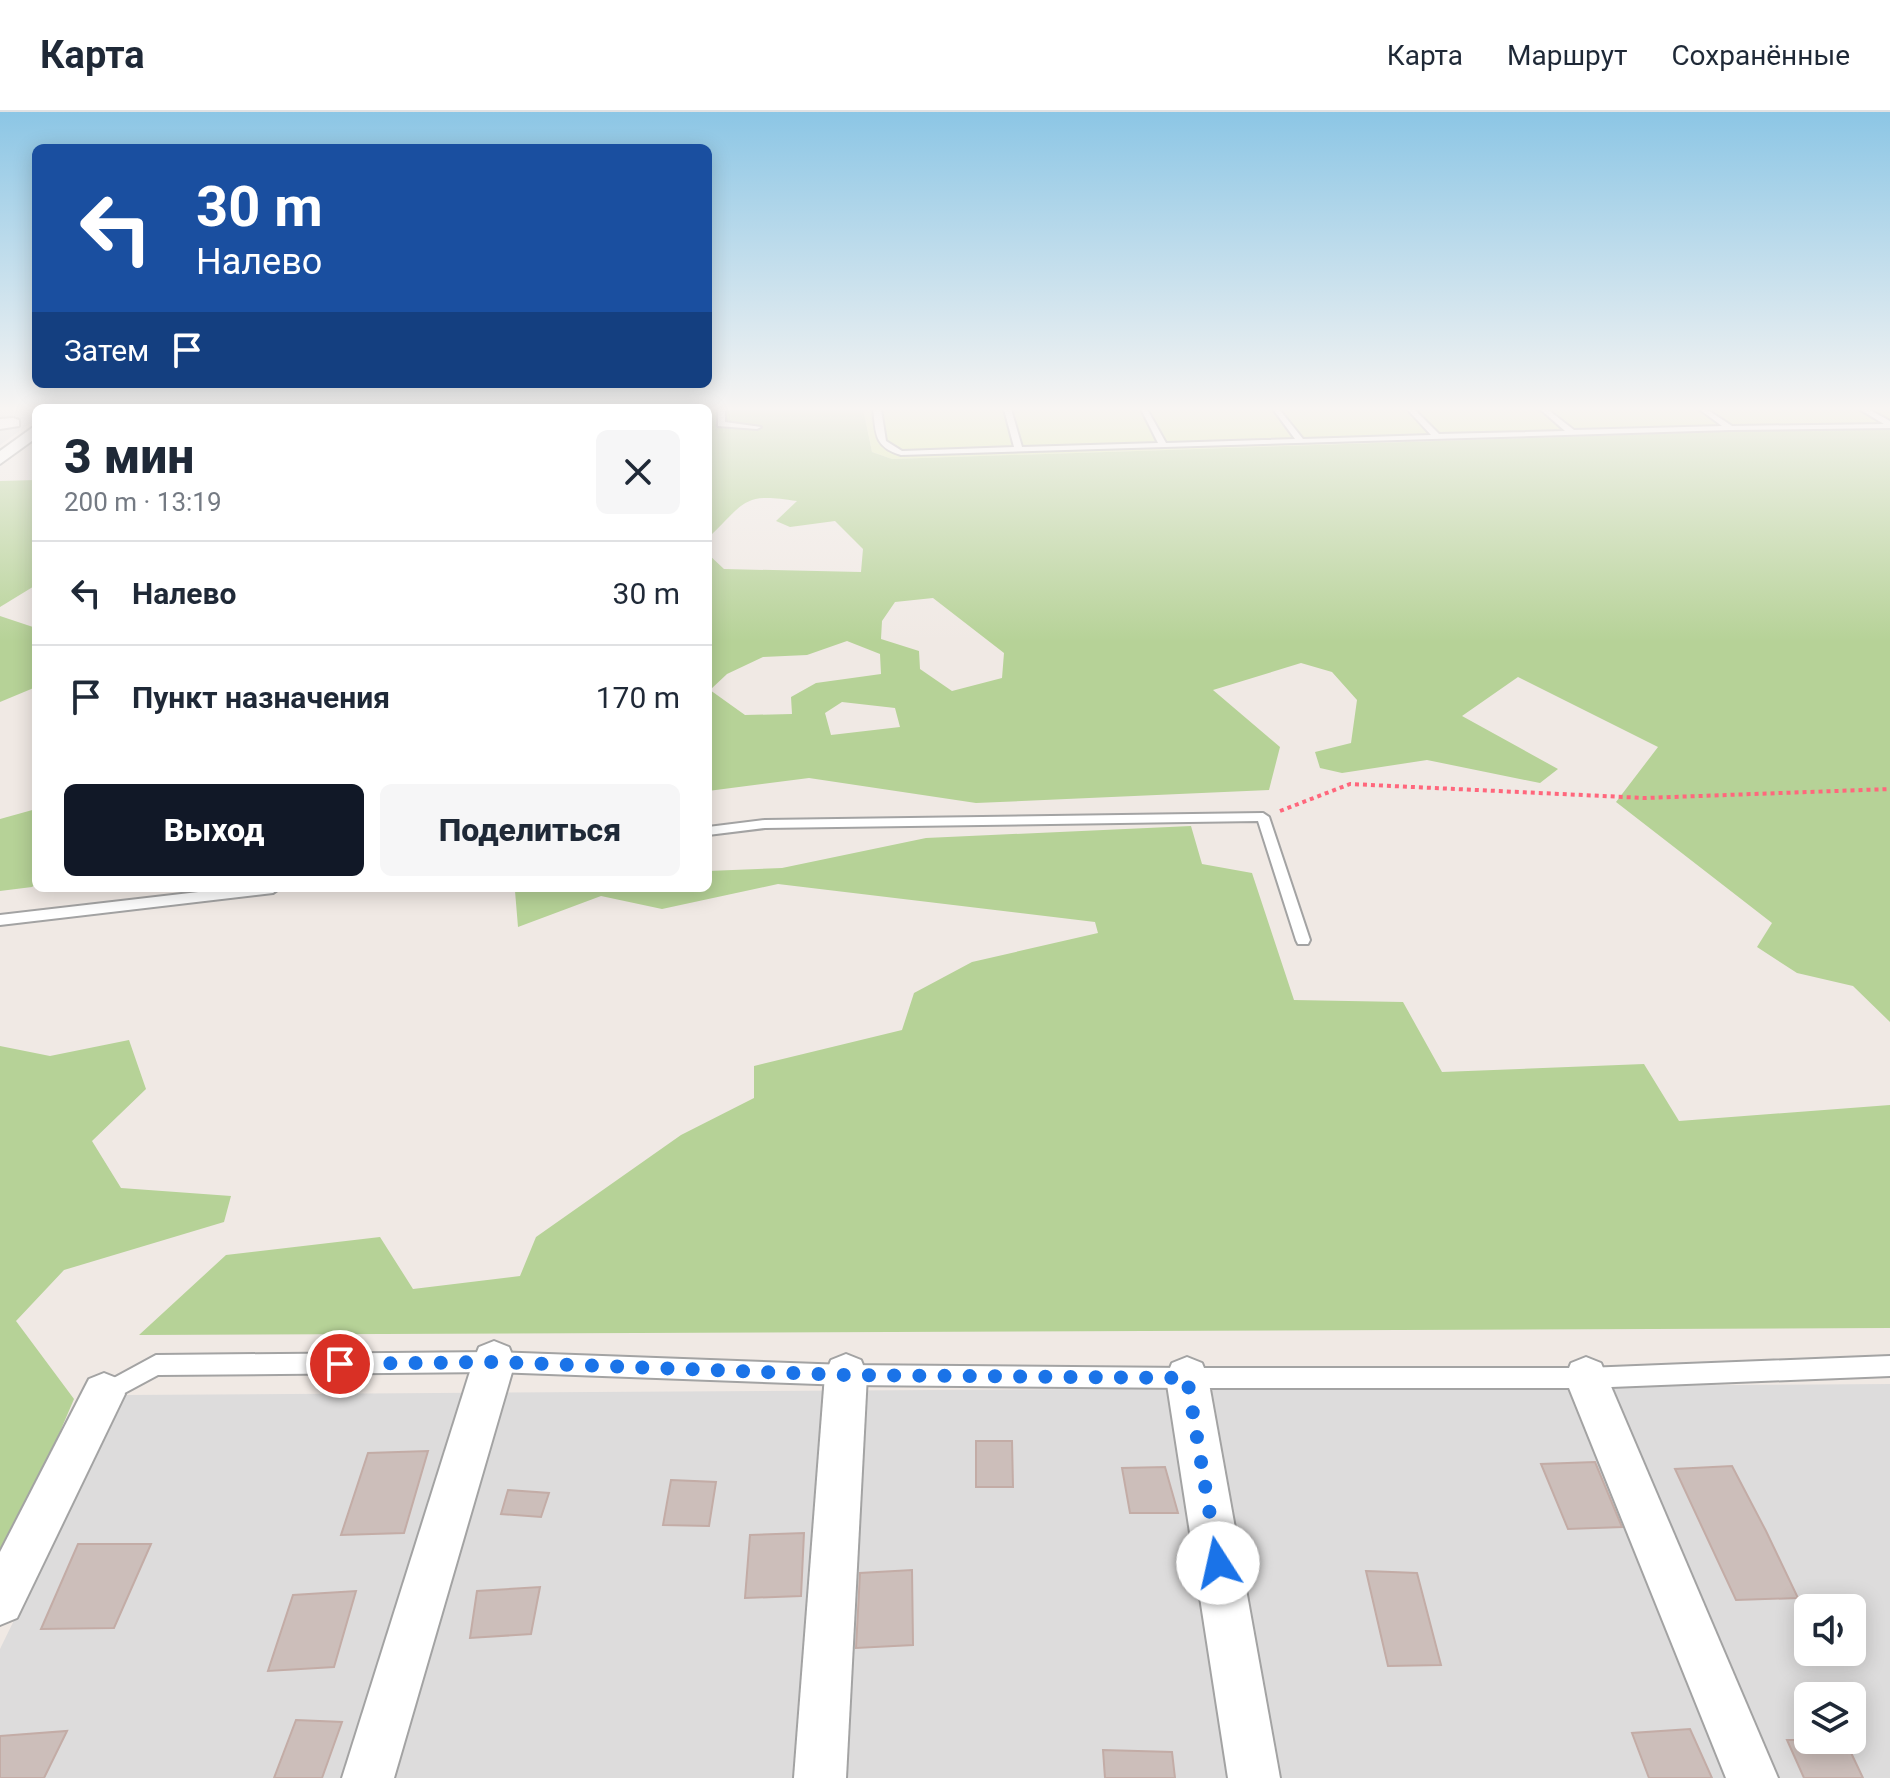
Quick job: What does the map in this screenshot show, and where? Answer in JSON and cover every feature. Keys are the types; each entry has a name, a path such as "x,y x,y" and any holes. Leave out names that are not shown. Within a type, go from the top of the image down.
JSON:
{"street":[{"path":"368,1778 494,1362"},
{"path":"820,1778 846,1375"},
{"path":"1187,1378 1254,1778"},
{"path":"1586,1378 1752,1778"},
{"path":"0,1601 104,1394"}],"lane":[{"path":"712,831 765,824 1263,817 1303,940"},
{"path":"0,920 239,892"},
{"path":"104,1394 156,1365 494,1362 846,1375 1187,1378 1586,1378 1890,1366"}],"path":[{"path":"1263,817 1350,784 1645,798 1890,789"}],"shaded area":[{"path":"1890,1384 1890,1778 0,1778 0,1649 124,1395"}],"green space":[{"path":"0,487 32,487 32,587 0,607"},
{"path":"712,487 1890,487 1890,1022 1853,986 1797,973 1757,947 1772,923 1616,802 1658,747 1518,677 1462,716 1558,769 1540,783 1427,760 1342,773 1320,768 1315,752 1351,743 1357,700 1332,672 1301,663 1213,690 1280,747 1269,790 976,803 809,778 712,790 712,691 745,715 792,714 791,697 816,683 881,674 880,654 847,641 807,655 763,657 727,674 712,688 712,558 724,569 861,572 863,549 835,521 790,527 776,521 797,501 755,499 738,508 712,534","holes":["933,598 1004,653 1002,678 952,691 920,669 919,651 881,639 882,621 895,602","842,702 895,708 900,727 831,735 825,713"]},
{"path":"0,616 32,627 32,689 0,702"},
{"path":"32,810 32,887 0,891 0,819"},
{"path":"1191,826 1202,864 1252,873 1294,1000 1403,1002 1442,1072 1644,1064 1679,1121 1890,1105 1890,1328 139,1335 226,1255 380,1237 413,1289 520,1276 536,1237 681,1135 754,1098 754,1066 902,1030 914,993 972,962 1098,933 1095,922 778,884 662,909 601,896 518,927 515,892 712,892 712,871 782,868 926,838"},
{"path":"129,1040 146,1089 92,1141 121,1188 231,1196 224,1222 64,1270 16,1321 74,1399 21,1523 0,1562 0,1046 50,1056"}],"building":[{"path":"976,1441 1012,1441 1013,1487 976,1487"},
{"path":"428,1451 404,1533 341,1535 368,1453"},
{"path":"1595,1462 1622,1527 1568,1529 1541,1464"},
{"path":"1732,1466 1796,1594 1794,1598 1736,1600 1675,1469"},
{"path":"1165,1467 1178,1513 1130,1513 1122,1468"},
{"path":"671,1480 716,1482 709,1526 663,1525"},
{"path":"508,1490 549,1493 541,1517 501,1514"},
{"path":"804,1533 801,1596 745,1598 750,1535"},
{"path":"78,1544 151,1544 114,1628 41,1629"},
{"path":"912,1570 913,1645 856,1648 860,1573"},
{"path":"1366,1571 1417,1573 1441,1665 1388,1666"},
{"path":"540,1587 531,1634 470,1638 477,1591"},
{"path":"356,1591 334,1667 268,1671 293,1595"},
{"path":"296,1720 342,1722 322,1778 274,1778"},
{"path":"1690,1729 1712,1778 1649,1778 1632,1733"},
{"path":"67,1731 44,1778 0,1778 0,1736"},
{"path":"1787,1740 1794,1740 1794,1754 1852,1754 1863,1778 1804,1778"},
{"path":"1103,1750 1172,1752 1175,1778 1105,1778"}],"route":[{"path":"340,1364 494,1362 846,1375 1187,1378 1218,1563"}]}
